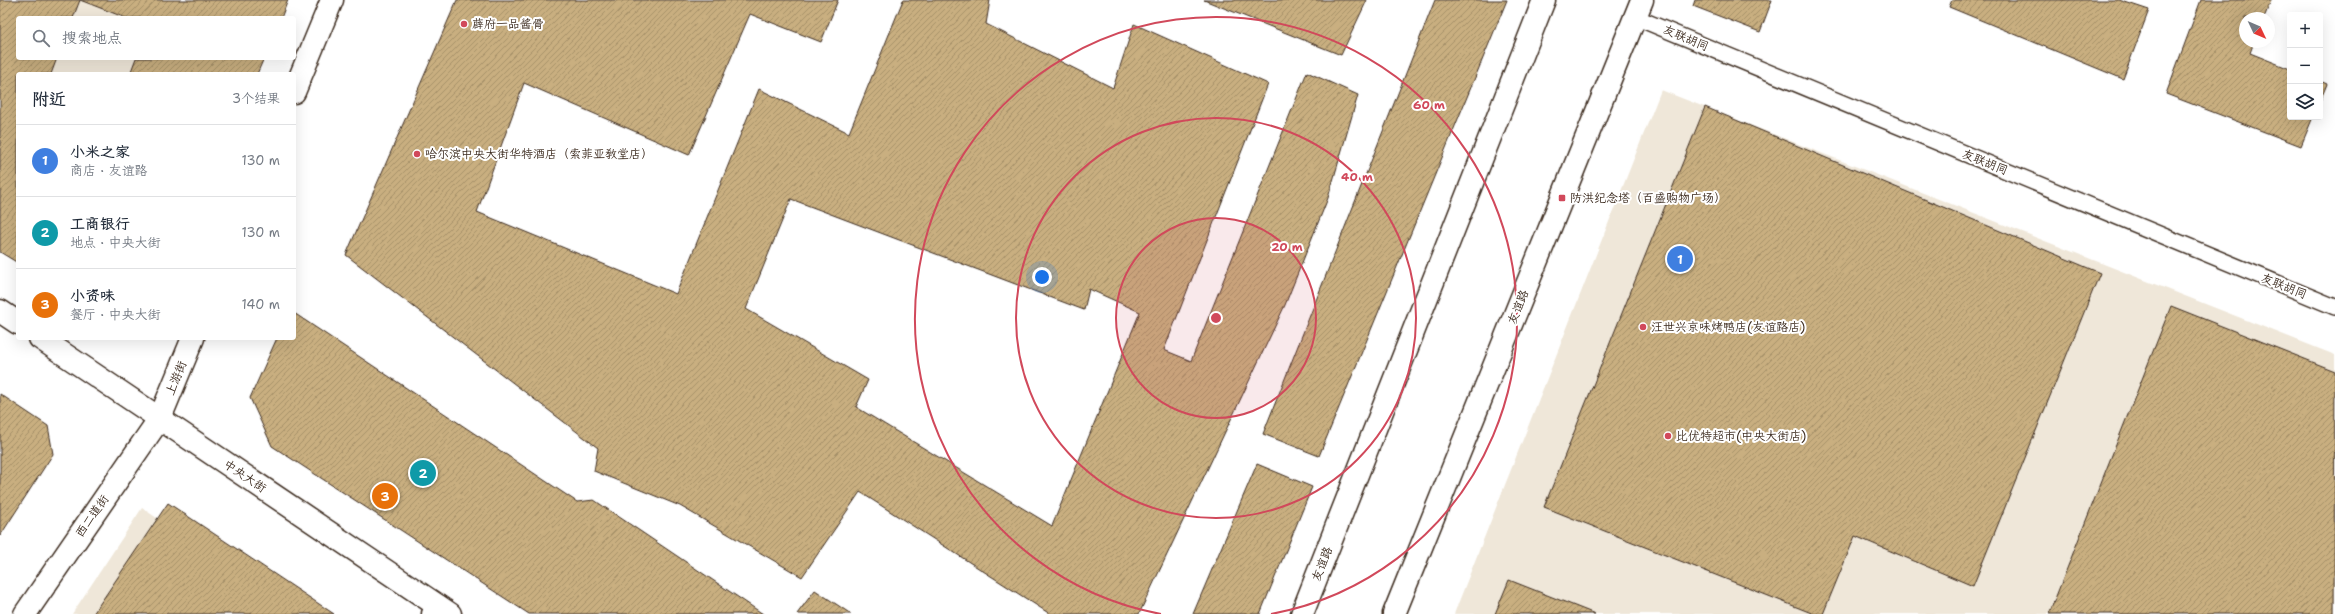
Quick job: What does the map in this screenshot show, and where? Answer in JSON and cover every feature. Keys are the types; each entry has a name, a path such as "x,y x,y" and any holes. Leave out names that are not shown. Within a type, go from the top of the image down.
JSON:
{"main road":[{"path":"296,87 332,0"},
{"name":"友谊路","path":"1302,614 1544,0"},
{"name":"友谊路","path":"1394,614 1638,9"},
{"path":"0,311 16,322"},
{"name":"中央大街","path":"43,340 160,418 440,612"},
{"name":"上游街","path":"160,418 192,340"},
{"name":"西二道街","path":"25,614 160,418"}],"lane":[{"name":"友联胡同","path":"1638,9 2335,307"}],"shaded area":[{"path":"0,0 263,0 257,16 16,16 16,60 238,60 233,72 18,72"},
{"path":"1661,90 2335,355 2335,614 1454,614"},
{"path":"142,508 301,614 72,614"}],"building":[{"path":"0,0 80,0 74,16 16,16 16,60 56,60 52,72 16,72 16,262 0,252"},
{"path":"80,0 288,0 282,16 121,16"},
{"path":"457,0 838,0 821,42 750,14 689,155 524,83 477,212 676,294 759,89 849,133 903,0 990,0 986,24 1113,88 1134,24 1268,84 1164,350 1191,361 1307,72 1358,95 1328,198 1285,305 1139,614 1050,614 860,492 802,577 680,506 594,471 598,448 346,255","holes":["791,199 1084,310 1089,289 1140,312 1052,526 856,407 868,380 746,309"]},
{"path":"1204,0 1367,0 1341,55"},
{"path":"1435,0 1507,0 1319,456 1263,434"},
{"path":"1695,0 1772,0 1760,32 1693,6"},
{"path":"1952,0 2119,0 2149,10 2123,79 1949,7"},
{"path":"2201,0 2271,0 2266,12 2239,12 2239,48 2252,48 2250,53 2287,68 2287,120 2312,120 2301,146 2166,94"},
{"path":"135,60 263,60 258,72 131,72"},
{"path":"2323,82 2327,84 2323,94"},
{"path":"1705,107 2100,273 1973,586 1855,536 1823,614 1814,614 1544,507"},
{"path":"2171,306 2335,371 2334,614 2049,614"},
{"path":"296,314 577,502 594,500 763,614 529,614 272,446 250,398 276,340 296,340"},
{"path":"0,394 48,426 53,454 0,536"},
{"path":"1257,464 1312,487 1260,614 1193,614"},
{"path":"168,503 334,614 93,614"},
{"path":"1509,580 1595,614 1495,614"},
{"path":"815,590 851,614 797,614"}],"place":[{"name":"薜府一品酱骨","path":"464,24"},
{"name":"哈尔滨中央大街华特酒店（索菲亚教堂店）","path":"417,154"},
{"name":"防洪纪念塔（百盛购物广场）","path":"1562,198"},
{"name":"小米之家","path":"1680,259"},
{"name":"汪世兴京味烤鸭店(友谊路店)","path":"1643,327"},
{"name":"比优特超市(中央大街店)","path":"1668,436"},
{"name":"工商银行","path":"423,473"},
{"name":"小资味","path":"385,496"}]}
